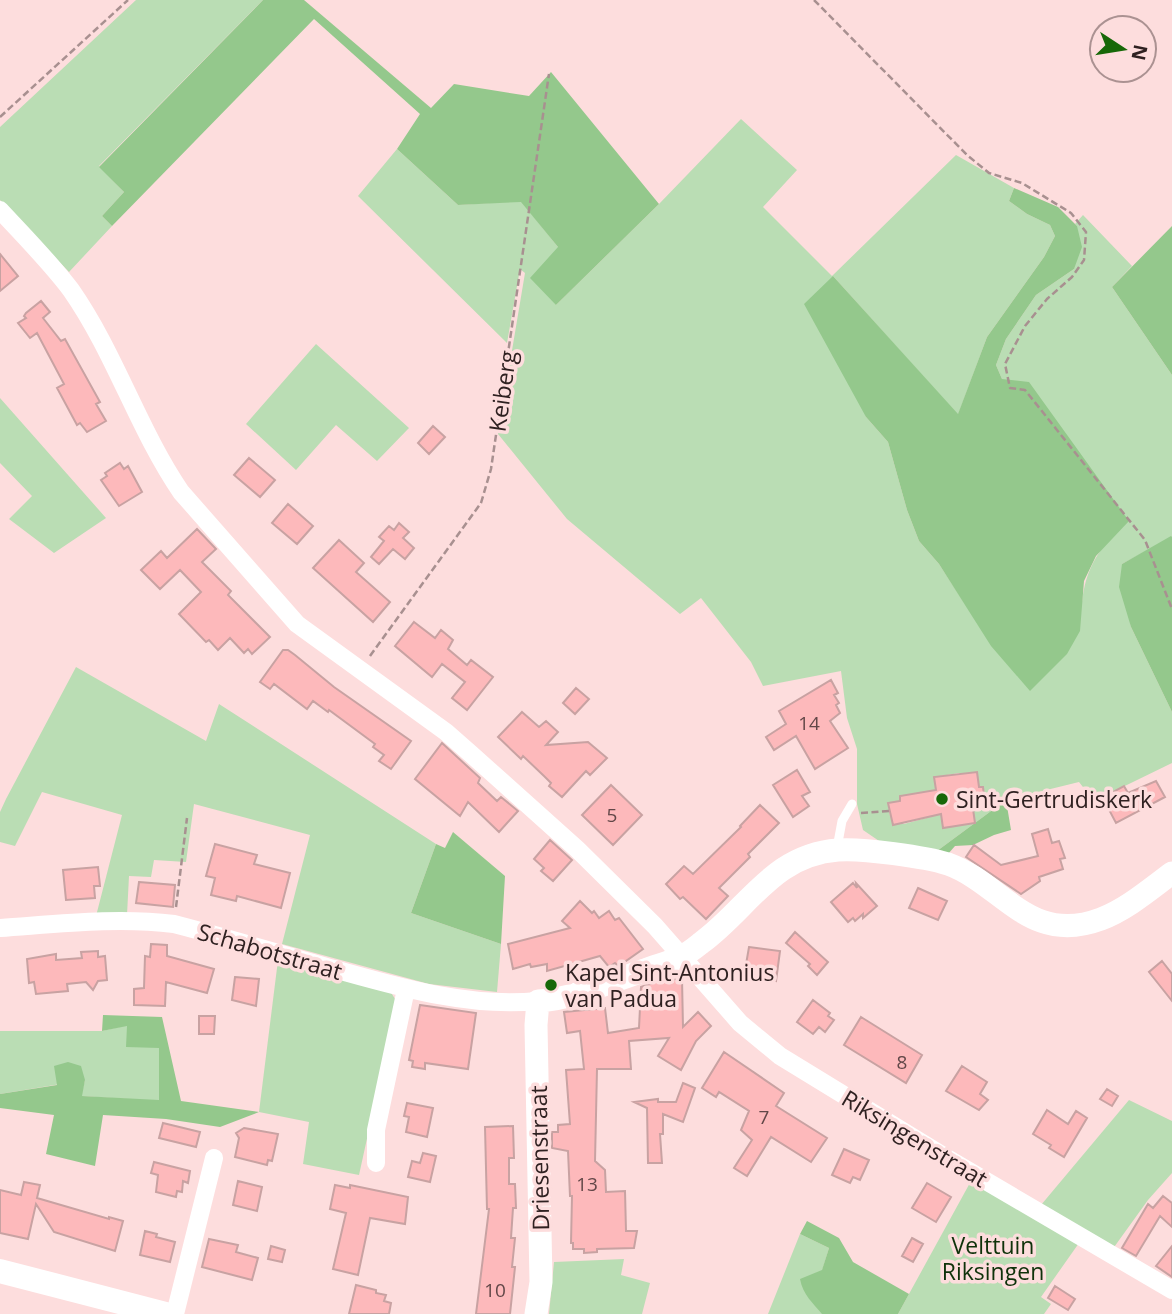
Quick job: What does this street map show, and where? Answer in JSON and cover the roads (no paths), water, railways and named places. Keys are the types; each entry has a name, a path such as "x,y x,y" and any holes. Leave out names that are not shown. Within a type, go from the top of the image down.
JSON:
{"main road":[{"path":"0,1271 166,1314"}],"street":[{"path":"0,210 70,290 102,342 167,471 181,492 297,624 463,746 577,849 682,957"},
{"path":"538,1002 583,992 682,957 705,940 778,871 810,855 836,850 887,854 948,864 980,882 1032,918 1052,924 1083,924 1100,919 1125,908 1172,873"},
{"name":"Schabotstraat","path":"0,928 106,921 174,924 406,989 463,999 538,1002"},
{"name":"Riksingenstraat","path":"682,957 740,1023 780,1056 945,1157 1172,1290"},
{"path":"376,1163 376,1130 406,989"},
{"name":"Driesenstraat","path":"536,1314 541,1282 536,1025 538,1002"},
{"path":"175,1314 214,1158"}],"lane":[{"path":"836,850 842,821 852,804"}],"place":[{"name":"Sint-Gertrudiskerk","path":"942,799"},
{"name":"Kapel Sint-Antonius van Padua","path":"551,985"}],"park label":[{"name":"Velttuin Riksingen","path":"993,1258"}]}
